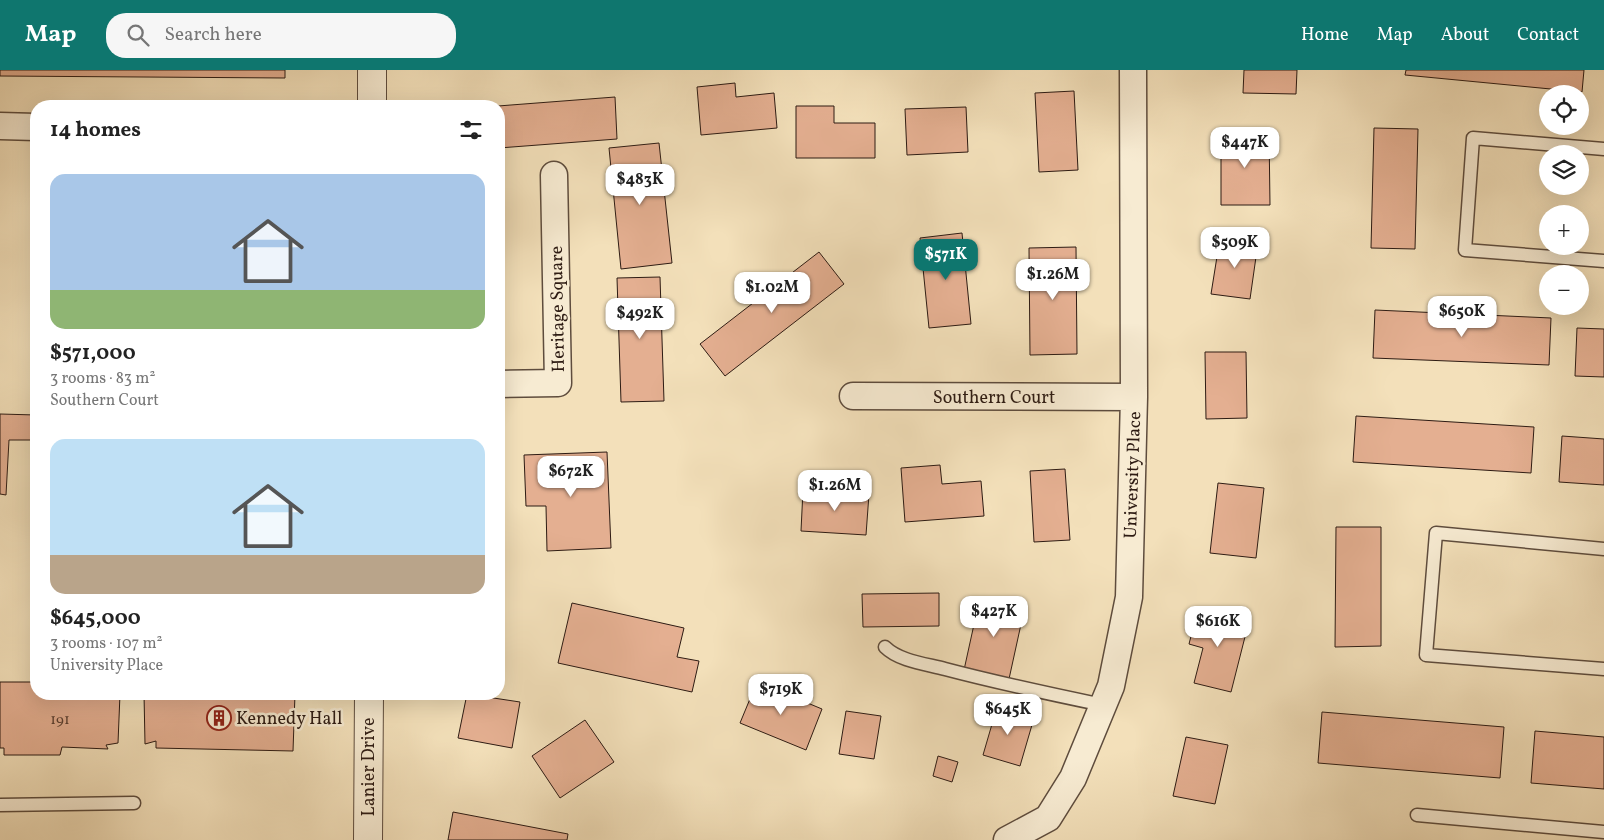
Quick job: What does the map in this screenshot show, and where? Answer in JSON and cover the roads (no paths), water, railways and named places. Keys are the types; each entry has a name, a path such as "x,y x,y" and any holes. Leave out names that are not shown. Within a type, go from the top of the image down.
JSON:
{"street":[{"path":"372,70 372,100"},
{"name":"University Place","path":"1008,840 1048,818 1073,778 1110,686 1129,597 1134,397 1133,70"},
{"path":"0,126 30,127"},
{"name":"Heritage Square","path":"505,384 558,383 554,175"},
{"name":"Southern Court","path":"853,396 1134,397"},
{"name":"Lanier Drive","path":"368,840 369,700"}],"lane":[{"path":"1604,149 1473,138 1465,250 1604,261"},
{"path":"1604,549 1436,533 1426,655 1604,669"},
{"path":"885,647 891,653 925,664 995,682 1103,705"},
{"path":"0,805 134,803"},
{"path":"1417,815 1604,832"}],"place":[{"name":"Kennedy Hall","path":"219,718"}]}
